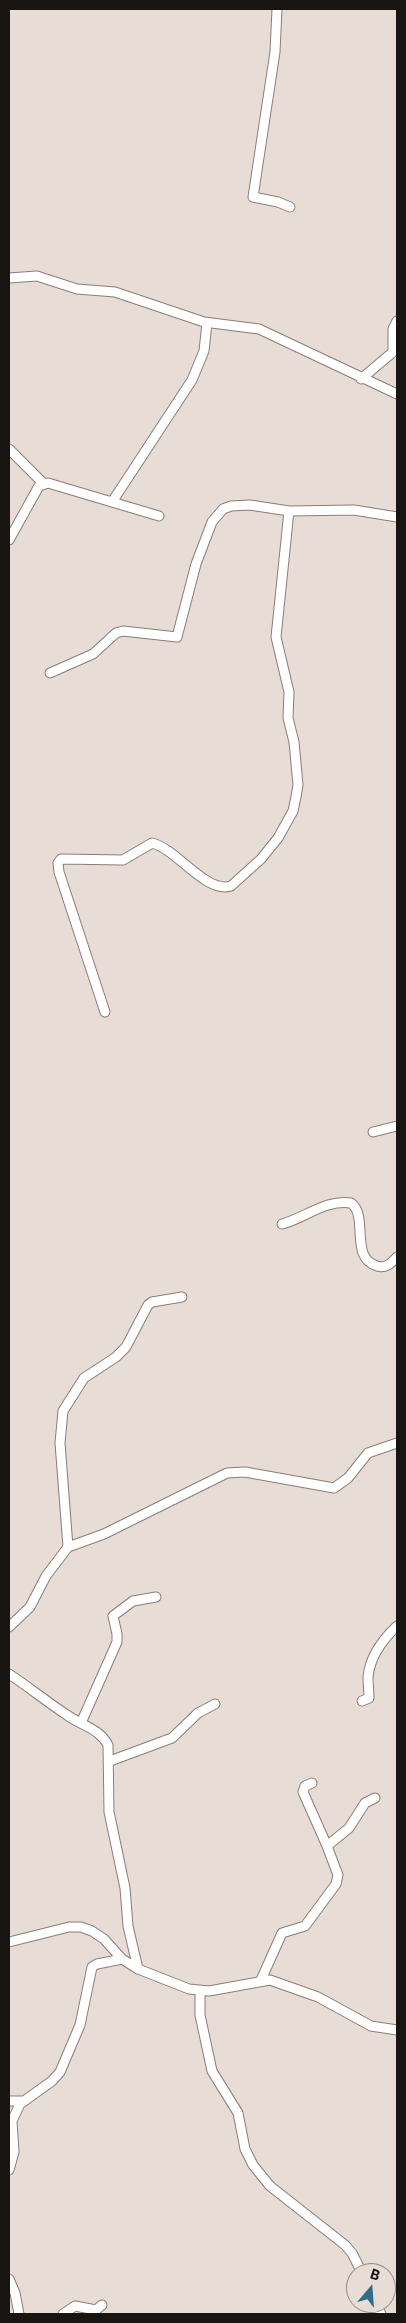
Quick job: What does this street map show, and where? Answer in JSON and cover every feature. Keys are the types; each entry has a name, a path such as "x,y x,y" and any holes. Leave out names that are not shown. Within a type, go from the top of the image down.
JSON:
{"street":[{"path":"277,9 276,43 253,197 278,202 290,207"},
{"path":"9,278 37,276 77,289 115,292 207,323 259,329 361,379 397,394"},
{"path":"361,379 393,352 393,329 397,321"},
{"path":"112,502 192,380 204,351 207,323"},
{"path":"9,449 43,483 159,516"},
{"path":"9,540 39,486 43,483"},
{"path":"50,673 93,654 116,633 123,631 177,637 196,564 212,522 223,509 238,505 257,505 289,511 354,510 397,516"},
{"path":"106,1012 59,872 58,863 61,859 123,860 152,843 168,849 193,871 218,886 225,888 231,886 261,859 278,838 293,811 298,785 294,742 288,718 289,692 276,637 289,511"},
{"path":"373,1132 397,1126"},
{"path":"282,1224 302,1218 316,1209 345,1202 351,1203 357,1211 362,1248 368,1260 381,1267 387,1266 397,1257"},
{"path":"68,1547 60,1443 63,1411 84,1378 116,1357 126,1347 148,1305 152,1302 182,1297"},
{"path":"9,1627 30,1607 46,1576 68,1547 104,1534 227,1473 246,1472 334,1488 348,1478 368,1453 397,1443"},
{"path":"81,1723 117,1642 113,1616 133,1601 156,1596"},
{"path":"362,1701 368,1698 369,1673 376,1652 386,1636 397,1626"},
{"path":"9,1674 66,1715 104,1737 108,1745 110,1761 109,1812 125,1888 128,1926 138,1969"},
{"path":"110,1761 172,1738 198,1713 215,1704"},
{"path":"261,1980 282,1933 305,1926 336,1884 338,1875 303,1792 304,1786 312,1783"},
{"path":"327,1846 349,1828 362,1806 375,1798"},
{"path":"9,1942 70,1927 81,1927 92,1931 104,1939 122,1959 148,1975 200,1992 261,1980 280,1982 318,1997 371,2026 397,2030"},
{"path":"9,2170 14,2152 12,2121 24,2101 52,2081 60,2072 80,2025 92,1967 97,1964 122,1959"},
{"path":"200,1992 200,2015 212,2071 238,2113 245,2150 253,2165 270,2186 349,2249 357,2263"},
{"path":"9,2101 24,2101"},
{"path":"9,2279 15,2293 19,2314"},
{"path":"63,2314 76,2306 96,2310 102,2305"}]}
